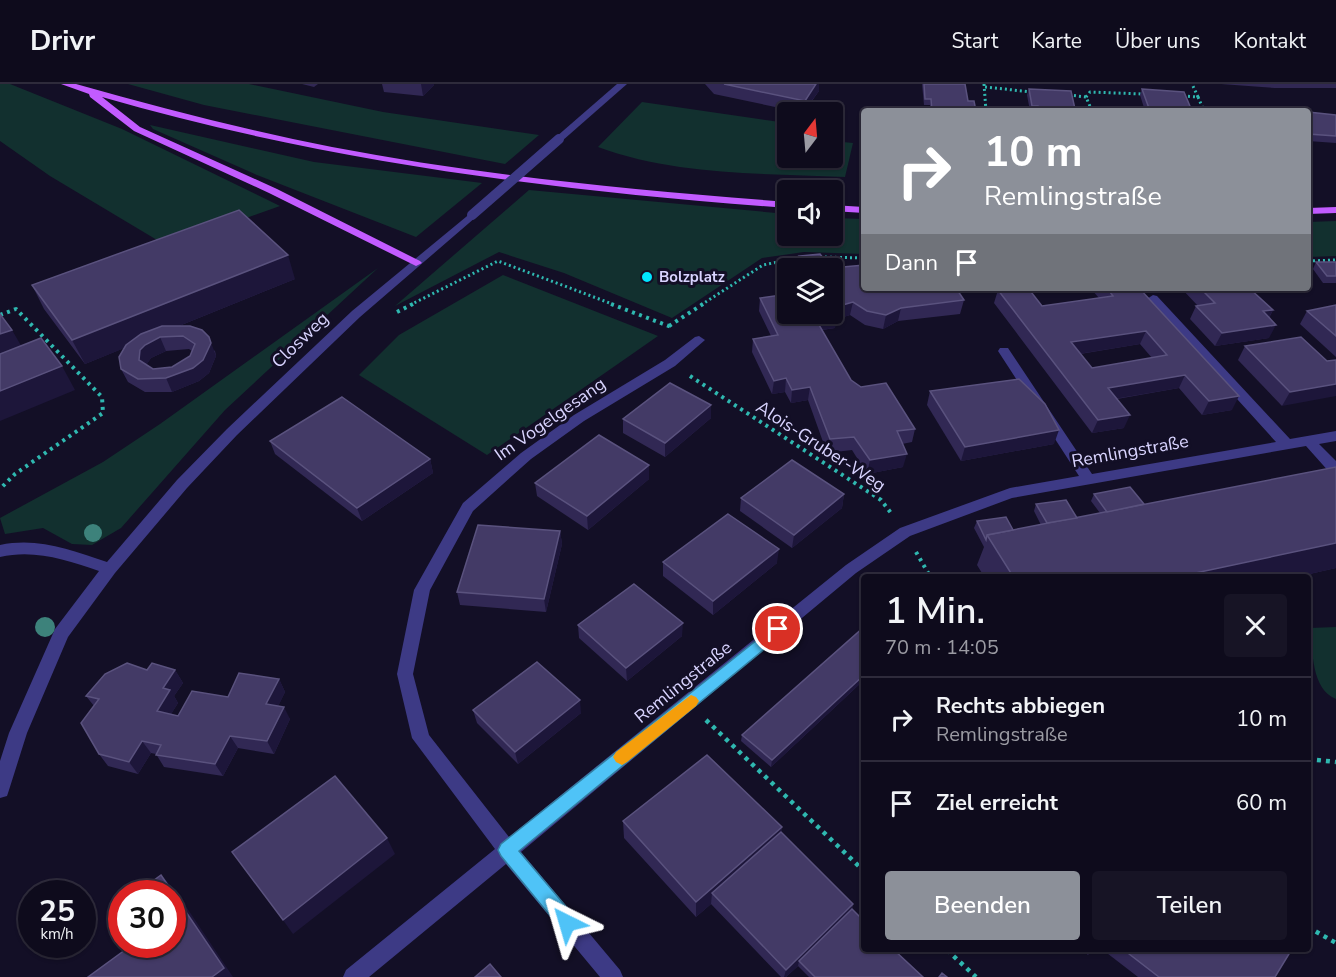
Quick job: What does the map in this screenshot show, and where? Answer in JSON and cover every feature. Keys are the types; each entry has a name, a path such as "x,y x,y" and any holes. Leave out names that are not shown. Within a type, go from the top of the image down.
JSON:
{"main road":[{"path":"66,84 215,124 383,158 626,192 777,204"},
{"path":"86,90 137,129 273,191 416,262"},
{"path":"843,209 861,210"},
{"path":"1311,212 1336,210"}],"street":[{"name":"Closweg","path":"0,790 18,733 61,634 110,569 182,484 356,314 622,84"},
{"path":"1153,299 1286,444"},
{"name":"Im Vogelgesang","path":"613,977 507,850 421,738 405,674 422,590 468,507 525,456 579,418 670,363 699,340"},
{"path":"1004,351 1088,478"},
{"name":"Remlingstraße","path":"353,977 851,569 905,532 1010,493 1336,436"},
{"path":"1308,440 1336,470"},
{"path":"0,551 12,547 50,549 110,569"}],"path":[{"path":"1192,84 1203,108"},
{"path":"986,108 985,86 1041,93"},
{"path":"1086,97 1090,92 1100,91 1143,94"},
{"path":"1064,95 1086,97"},
{"path":"1176,96 1198,97"},
{"path":"1086,97 1091,108"},
{"path":"669,326 764,265 806,257"},
{"path":"817,257 861,258"},
{"path":"1311,261 1336,260"},
{"path":"356,314 390,316 498,261 669,326 699,340"},
{"path":"0,315 16,309 102,397 103,413 15,474 0,489"},
{"name":"Alois-Gruber-Weg","path":"670,363 881,500 905,532 929,574"},
{"path":"688,704 861,868"},
{"path":"1311,759 1336,762"},
{"path":"1311,929 1336,943"},
{"path":"949,952 976,977"}],"green space":[{"path":"0,84 10,84 122,129 280,206 167,246 50,176 0,141"},
{"path":"128,84 249,84 383,112 539,135 505,164 204,105"},
{"path":"642,102 777,122 777,168 843,168 843,142 853,143 845,177 689,168 658,163 598,147"},
{"path":"150,125 314,162 482,183 416,237 257,175 153,129"},
{"path":"529,190 777,213 777,246 843,246 843,218 861,219 861,254 804,252 762,258 672,318 564,273 499,252 395,306"},
{"path":"1336,221 1336,256 1311,257 1311,222"},
{"path":"378,268 225,410 121,528 92,545 72,544 43,528 5,534 0,518 103,462 160,424"},
{"path":"503,275 658,336 487,455 359,375 399,335"},
{"path":"1336,627 1336,699 1322,687 1318,678 1313,658 1311,628"}],"building":[{"path":"724,84 816,84 805,101"},
{"path":"924,84 965,84 968,101 974,101 975,108 932,108 931,99 925,99"},
{"path":"1029,89 1071,91 1075,108 1038,108 1032,106"},
{"path":"1142,89 1184,92 1191,108 1149,108"},
{"path":"1311,112 1336,115 1336,136 1311,134"},
{"path":"239,210 288,255 72,340 32,285"},
{"path":"820,254 823,258 800,258 799,256"},
{"path":"1316,262 1336,262 1336,276 1327,276"},
{"path":"861,265 861,291 958,291 964,300 901,308 886,315 867,311 853,302 843,305 843,267"},
{"path":"999,291 1030,291 1042,306 1113,296 1109,291 1142,291 1239,396 1209,401 1185,375 1108,388 1130,415 1098,420","holes":["1146,331 1167,355 1092,368 1071,342"]},
{"path":"1203,291 1252,291 1273,310 1263,311 1276,325 1222,333 1196,306 1215,303"},
{"path":"777,296 777,324 818,324 851,380 861,387 886,383 915,429 897,431 907,454 870,460 854,437 830,439 810,387 792,390 786,378 774,381 753,339 778,335 760,298"},
{"path":"1336,305 1336,336 1307,311"},
{"path":"0,314 12,330 0,334"},
{"path":"162,326 190,326 202,330 211,343 203,360 193,368 166,378 138,379 121,369 119,357 126,345 141,334","holes":["183,336 195,344 190,356 172,367 153,369 139,360 140,350 160,337"]},
{"path":"1301,337 1327,361 1336,360 1336,384 1290,392 1245,346"},
{"path":"41,338 62,366 0,391 0,354"},
{"path":"1019,379 1045,404 1059,430 965,447 930,391"},
{"path":"670,383 711,405 665,443 623,419"},
{"path":"342,397 430,459 357,508 270,441"},
{"path":"599,435 649,465 587,516 535,483"},
{"path":"792,460 844,494 794,535 741,498"},
{"path":"1336,467 1336,543 1191,574 1011,574 987,535"},
{"path":"1130,487 1144,504 1107,512 1094,494"},
{"path":"1066,500 1077,518 1047,523 1036,504"},
{"path":"728,514 779,549 713,601 663,562"},
{"path":"1006,517 1013,530 987,535 986,540 977,521"},
{"path":"478,525 560,531 544,599 457,592"},
{"path":"634,584 683,623 626,668 578,625"},
{"path":"861,630 861,678 772,760 742,735"},
{"path":"537,662 580,700 515,752 473,710"},
{"path":"127,663 147,670 152,663 175,670 163,688 170,690 157,711 178,716 192,691 228,697 239,673 279,679 266,704 284,707 267,741 230,736 215,764 156,755 161,745 142,741 129,762 99,754 81,723 99,699 86,696 105,674"},
{"path":"707,755 782,827 696,902 623,821"},
{"path":"335,776 387,838 283,920 232,852"},
{"path":"781,832 853,904 786,970 712,893"},
{"path":"161,875 164,880 154,880"},
{"path":"852,909 861,918 861,952 896,952 923,977 815,977 799,961"},
{"path":"186,912 224,968 212,977 88,977 114,958 186,958"},
{"path":"1127,952 1286,952 1289,954 1275,977 1159,977"},
{"path":"490,964 501,977 475,977"}],"slow traffic":[{"path":"622,757 691,701"}],"place":[{"name":"Bolzplatz","path":"647,277"}],"route":[{"path":"567,923 507,850 778,629"}]}
